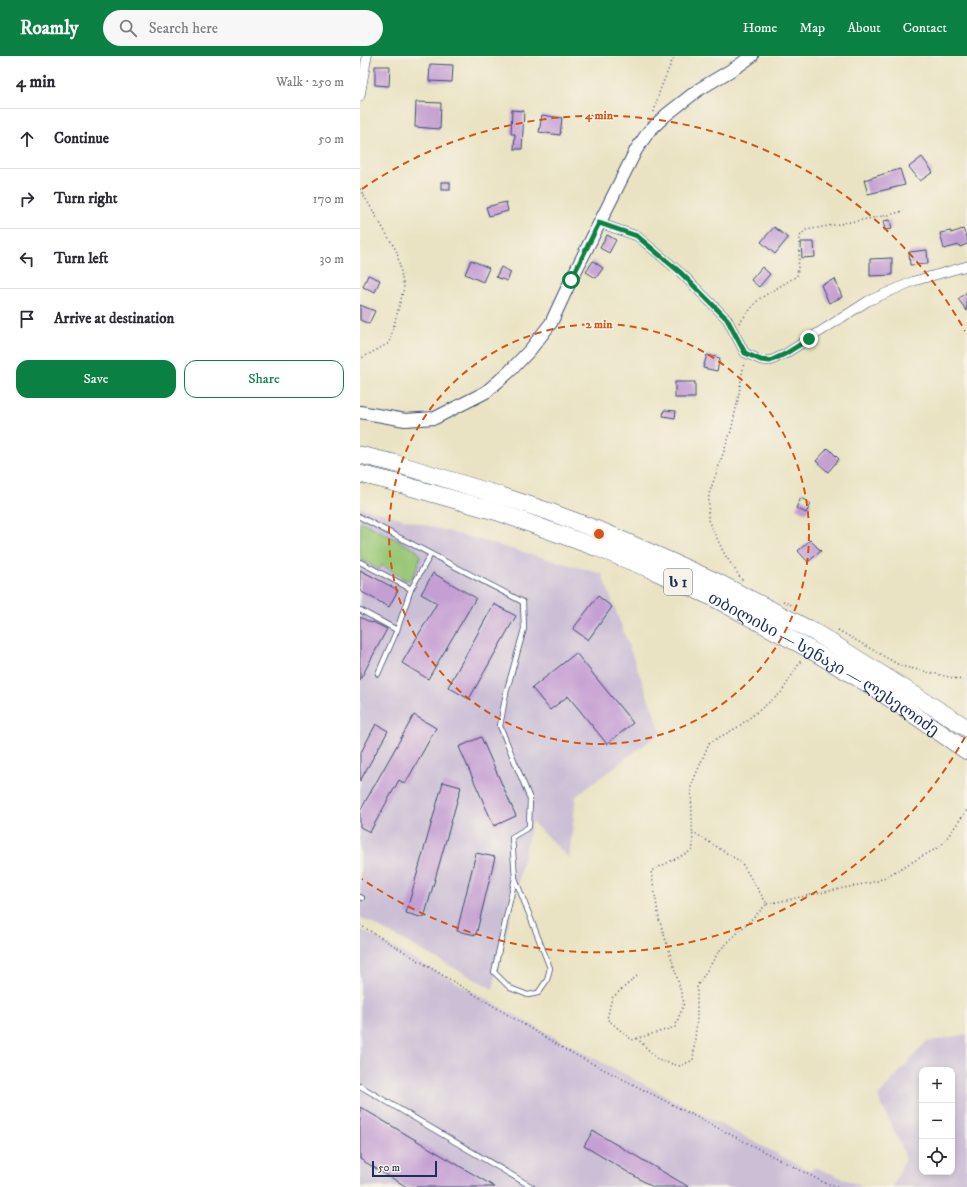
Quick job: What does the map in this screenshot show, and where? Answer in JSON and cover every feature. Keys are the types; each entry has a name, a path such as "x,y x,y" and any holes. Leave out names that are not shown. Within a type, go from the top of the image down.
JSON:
{"highway":[{"name":"თბილისი — სენაკი — ლესელიძე","path":"360,455 394,463 550,512 606,533 715,581 816,633 967,728"},
{"name":"თბილისი — სენაკი — ლესელიძე","path":"360,474 498,512 598,548 650,569 714,598 808,649 875,688 967,751"}],"street":[{"path":"360,96 366,56"},
{"path":"360,412 405,420 435,418 486,392 509,372 552,323 599,223 636,150 649,131 666,115 698,90 752,56"},
{"path":"599,223 637,236 681,273 727,319 745,353 761,360 770,361 785,354 868,301 914,281 967,266"}],"lane":[{"path":"360,517 523,602 524,629 506,693 500,726 530,799 529,827 512,837 515,878 494,972 510,988 528,995 538,993 547,980 550,968 515,878"},
{"path":"378,674 397,630 411,589 431,554"},
{"path":"360,562 411,589"},
{"path":"360,610 397,630"},
{"path":"360,1086 532,1187"}],"path":[{"path":"649,131 660,90 674,56"},
{"path":"360,189 397,252 404,288 389,343 360,359"},
{"path":"733,331 759,300 797,276 800,236 806,230 904,211"},
{"path":"745,353 738,399 731,431 709,494 708,520 725,555 745,584"},
{"path":"778,599 799,609"},
{"path":"833,628 901,666 967,680"},
{"path":"637,976 612,998 607,1019 632,1040 675,1027 684,1003 659,919 651,871 693,850 691,786 709,743 738,727 781,693 808,649"},
{"path":"637,1038 658,1060 680,1066 693,1060 697,1017 697,986 720,950 767,904 878,881 941,846 967,810"},
{"path":"693,832 741,862 767,904"},
{"path":"360,925 566,1050 823,1182 837,1187"}],"shaded area":[{"path":"360,507 602,574 661,732 576,796 569,858 532,822 493,989 360,917"},
{"path":"360,929 567,1044 810,1171 815,1167 863,1187 360,1187"},
{"path":"967,1034 967,1187 893,1187 905,1159 904,1152 878,1097 926,1042"}],"green space":[{"path":"360,521 416,550 420,555 420,560 411,579 406,580 382,565 379,570 360,559"}],"building":[{"path":"430,64 453,65 452,82 429,81"},
{"path":"375,66 390,66 389,86 375,85"},
{"path":"416,102 441,103 440,129 415,127"},
{"path":"512,110 524,111 522,149 514,149 515,134 511,134"},
{"path":"542,115 562,118 560,135 539,132"},
{"path":"922,157 933,172 920,181 909,167"},
{"path":"900,169 905,185 868,194 864,180"},
{"path":"441,182 450,182 450,190 441,190"},
{"path":"506,202 508,211 489,216 486,207"},
{"path":"890,220 892,229 885,230 883,221"},
{"path":"774,227 788,238 775,254 761,242"},
{"path":"963,229 967,238 967,244 960,247 959,245 944,249 940,233 951,231 951,233"},
{"path":"607,235 616,240 609,253 600,248"},
{"path":"801,242 814,242 815,257 802,258"},
{"path":"927,250 928,264 910,265 909,252"},
{"path":"892,258 892,275 870,276 870,259"},
{"path":"471,260 489,268 483,282 465,274"},
{"path":"593,261 603,268 596,278 586,272"},
{"path":"501,267 511,272 507,281 496,277"},
{"path":"762,267 770,274 759,287 751,280"},
{"path":"368,275 380,280 375,292 363,287"},
{"path":"835,279 842,297 829,303 821,285"},
{"path":"967,292 967,311 958,299"},
{"path":"360,305 375,311 369,324 360,320"},
{"path":"707,355 720,358 717,371 703,368"},
{"path":"675,382 695,382 695,398 675,398"},
{"path":"664,410 676,411 675,418 663,416"},
{"path":"828,448 839,459 828,472 816,461"},
{"path":"801,498 811,504 806,513 796,508"},
{"path":"810,540 821,551 808,562 798,551"},
{"path":"360,570 398,590 389,607 360,591"},
{"path":"433,573 476,598 428,679 402,663 437,603 421,594"},
{"path":"598,596 612,607 588,640 573,629"},
{"path":"494,604 516,616 469,699 448,687"},
{"path":"360,617 387,629 360,680"},
{"path":"576,653 633,723 607,744 568,696 550,710 532,688"},
{"path":"414,715 436,728 405,784 399,780 370,832 360,827 360,811"},
{"path":"376,724 388,731 360,781 360,754"},
{"path":"481,737 516,816 494,826 459,747"},
{"path":"443,782 461,787 424,918 406,913"},
{"path":"476,853 495,857 476,935 457,931"},
{"path":"360,1107 495,1187 407,1187 360,1159"},
{"path":"593,1131 689,1187 653,1187 584,1146"}],"route":[{"path":"571,280 599,223 637,236 681,273 727,319 745,353 761,360 770,361 785,354 809,339"}]}
